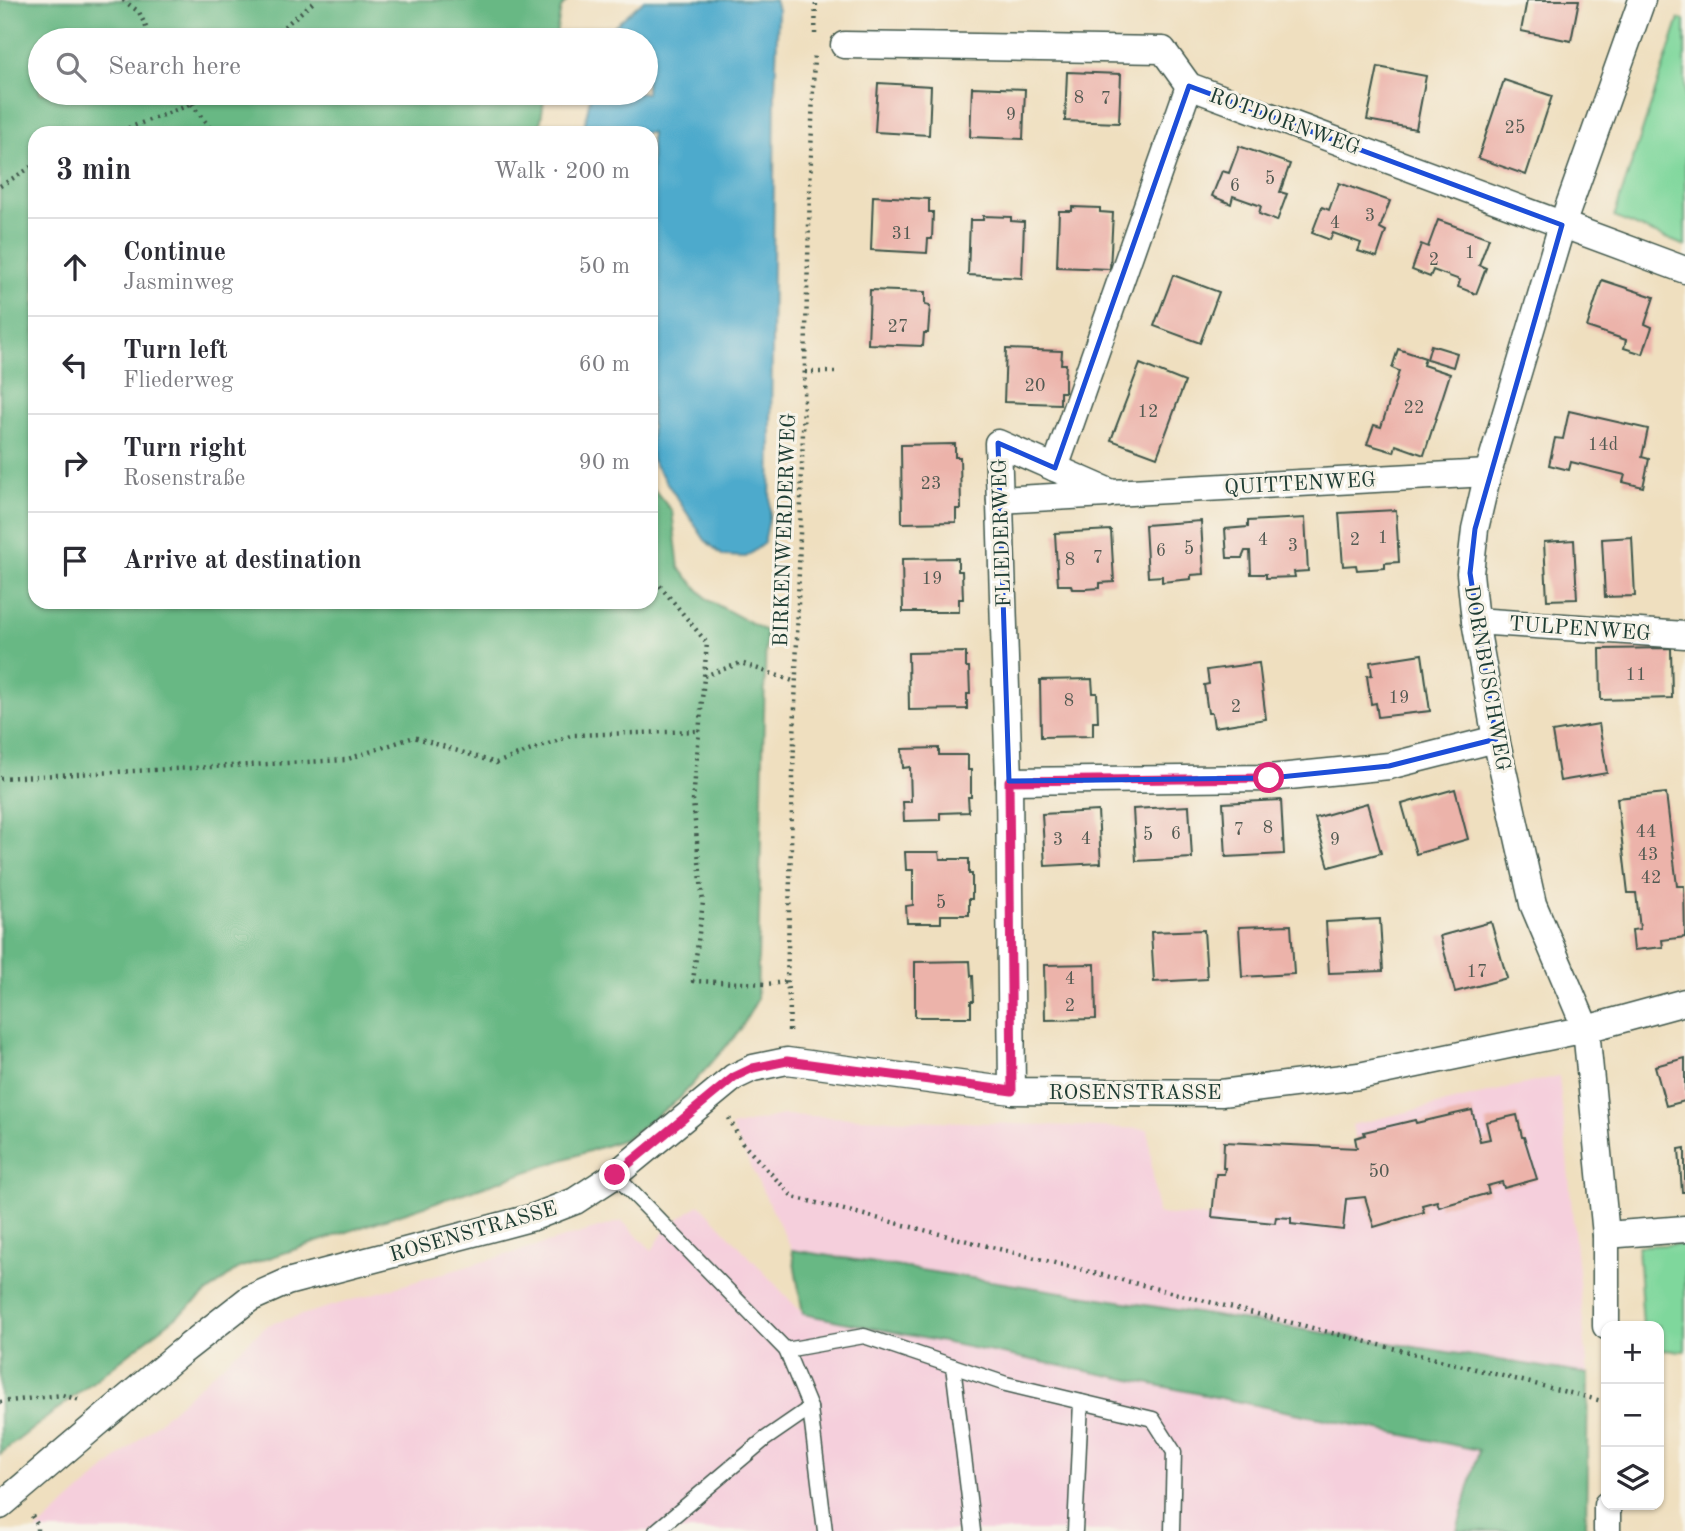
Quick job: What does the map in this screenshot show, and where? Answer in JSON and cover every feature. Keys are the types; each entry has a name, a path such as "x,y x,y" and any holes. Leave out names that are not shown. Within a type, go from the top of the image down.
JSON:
{"street":[{"name":"DORNBUSCHWEG","path":"1606,1321 1606,1235 1586,1029 1533,904 1496,739 1475,621 1470,573 1475,529 1488,473 1563,225 1642,0"},
{"name":"ROTDORNWEG","path":"844,45 1163,50 1189,86 1685,270"},
{"path":"1055,468 1189,86"},
{"name":"FLIEDERWEG","path":"1012,1091 1009,781 998,443 1055,468"},
{"name":"QUITTENWEG","path":"1055,468 1112,493"},
{"name":"QUITTENWEG","path":"1000,500 1488,473"},
{"name":"TULPENWEG","path":"1475,621 1685,635"},
{"path":"1009,781 1269,778 1389,766 1496,739"},
{"name":"ROSENSTRASSE","path":"0,1506 180,1353 249,1299 287,1282 534,1217 575,1200 615,1175 734,1077 753,1068 787,1061 1012,1091 1221,1093 1359,1076 1586,1029 1685,1002"},
{"path":"1606,1235 1685,1229"},
{"path":"1607,1510 1607,1531"}],"lane":[{"path":"615,1175 786,1350 810,1408 825,1531"},
{"path":"786,1350 864,1336 1006,1384 1153,1419 1174,1452 1172,1531"},
{"path":"953,1366 973,1531"},
{"path":"1075,1531 1081,1402"},
{"path":"656,1531 765,1440 810,1408"}],"path":[{"path":"123,0 139,12 146,28"},
{"path":"282,28 316,0"},
{"name":"BIRKENWERDERWEG","path":"787,1061 790,1005 787,982 816,0"},
{"path":"134,126 189,105"},
{"path":"193,105 209,126"},
{"path":"0,186 28,170"},
{"path":"805,372 840,372"},
{"path":"658,584 707,643 693,801 703,902 693,981 767,984 787,982"},
{"path":"703,676 741,663 796,682"},
{"path":"0,778 345,760 414,737 496,762 573,736 699,730"},
{"path":"716,1093 741,1143 793,1197 1601,1401"},
{"path":"0,1402 62,1395 114,1409"}],"highlighted area":[{"path":"1189,86 1562,225 1475,529 1470,573 1496,739 1389,766 1269,778 1009,781 998,443 1055,468"}],"shaded area":[{"path":"1559,1076 1588,1374 792,1250 731,1127 782,1115 1148,1129 1157,1214 1211,1217 1216,1174 1224,1174 1224,1142 1357,1148 1352,1125"},
{"path":"700,1204 803,1314 1479,1450 1457,1531 36,1531 267,1325 622,1221 652,1250 667,1227"}],"green space":[{"path":"0,0 568,0 561,8 557,28 28,28 28,105 543,105 540,126 28,126 28,609 658,609 658,494 672,511 679,568 708,600 766,631 757,1000 739,1032 679,1099 625,1139 239,1268 0,1454"},
{"path":"1679,19 1685,20 1685,246 1614,217"},
{"path":"1685,1244 1685,1351 1664,1350 1664,1321 1643,1321 1638,1246"},
{"path":"792,1250 1588,1374 1586,1531 1457,1531 1479,1450 803,1314"}],"water":[{"path":"644,0 775,0 778,10 770,514 764,543 746,557 723,556 705,540 658,470 658,126 584,126 589,105 658,105 658,28 612,28"}],"building":[{"path":"1527,0 1579,0 1571,41 1521,31"},
{"path":"1378,67 1426,76 1416,129 1367,120"},
{"path":"1067,72 1121,74 1119,123 1065,121"},
{"path":"1504,80 1552,96 1526,175 1478,158"},
{"path":"878,83 931,86 929,135 875,132"},
{"path":"972,87 1025,89 1023,139 970,137"},
{"path":"1239,146 1290,164 1280,192 1287,194 1277,221 1259,214 1261,206 1233,196 1231,204 1212,196 1222,171 1229,173"},
{"path":"1339,183 1390,201 1380,228 1386,231 1377,257 1358,251 1361,243 1333,233 1330,240 1312,233 1322,207 1329,210"},
{"path":"873,196 929,199 929,212 933,212 932,239 928,239 927,253 871,250"},
{"path":"1072,207 1100,208 1100,212 1113,213 1110,269 1057,267 1059,211 1072,211"},
{"path":"983,216 1011,217 1011,221 1024,222 1022,278 968,275 970,220 983,220"},
{"path":"1438,220 1489,238 1479,265 1486,268 1476,294 1458,287 1460,280 1433,270 1430,277 1412,270 1421,244 1428,247"},
{"path":"1173,275 1219,292 1200,343 1154,326"},
{"path":"1602,280 1654,297 1645,324 1652,327 1643,354 1624,348 1626,340 1587,327"},
{"path":"870,290 925,292 925,305 930,306 928,333 924,333 923,346 868,344"},
{"path":"1431,345 1457,353 1453,367 1427,359"},
{"path":"1006,349 1062,351 1061,364 1066,364 1065,392 1060,392 1060,404 1004,402"},
{"path":"1398,349 1425,358 1423,365 1450,374 1424,455 1396,445 1394,452 1367,444 1374,425 1381,427 1395,385 1399,371 1392,368"},
{"path":"1140,364 1185,382 1157,457 1111,440"},
{"path":"1569,411 1648,429 1642,457 1649,459 1643,487 1623,482 1625,475 1571,462 1569,470 1549,465 1555,438 1563,439"},
{"path":"955,444 955,457 960,457 961,509 956,509 956,522 902,523 901,445"},
{"path":"1396,510 1399,562 1385,563 1385,568 1357,570 1356,565 1343,566 1339,513"},
{"path":"1305,518 1308,571 1294,572 1295,577 1266,578 1266,574 1251,574 1250,551 1245,551 1242,558 1227,558 1225,529 1248,527 1248,521"},
{"path":"1201,521 1204,574 1191,575 1191,579 1162,582 1162,576 1148,577 1145,525"},
{"path":"1111,530 1114,582 1100,583 1100,588 1086,589 1058,585 1055,533"},
{"path":"1632,537 1635,596 1605,597 1602,539"},
{"path":"1574,540 1577,599 1547,600 1544,542"},
{"path":"958,558 958,571 962,571 963,599 959,599 959,612 903,612 902,559"},
{"path":"1671,648 1672,698 1601,700 1600,649"},
{"path":"966,652 970,694 967,694 967,709 909,710 908,653"},
{"path":"1422,654 1430,711 1378,717 1376,703 1371,704 1367,676 1372,675 1370,662"},
{"path":"1259,663 1266,719 1214,727 1212,713 1208,713 1204,685 1209,684 1207,670"},
{"path":"1092,679 1093,693 1097,693 1098,722 1093,722 1093,736 1041,737 1040,680"},
{"path":"1599,724 1607,773 1560,781 1552,732"},
{"path":"939,748 939,755 968,755 968,770 971,770 969,812 940,813 940,820 904,821 903,802 911,802 910,767 903,768 902,749"},
{"path":"1455,789 1468,839 1416,854 1402,804"},
{"path":"1666,793 1677,886 1684,886 1685,937 1662,940 1663,947 1634,950 1632,930 1640,929 1636,893 1628,893 1617,798"},
{"path":"1281,800 1284,854 1226,857 1223,803"},
{"path":"1367,803 1381,853 1329,867 1315,818"},
{"path":"1189,806 1192,858 1136,861 1133,809"},
{"path":"1098,811 1101,863 1045,866 1042,814"},
{"path":"905,852 939,852 940,859 969,859 972,899 969,899 969,915 941,915 941,923 907,923 906,906 913,905 913,870 906,870"},
{"path":"1380,919 1383,971 1329,973 1326,922"},
{"path":"1491,922 1507,978 1455,992 1440,936"},
{"path":"1291,925 1294,974 1242,977 1239,927"},
{"path":"1204,930 1207,979 1154,982 1151,932"},
{"path":"970,961 974,1001 971,1001 971,1017 915,1017 915,962"},
{"path":"1095,964 1096,1019 1045,1020 1044,965"},
{"path":"1685,1058 1685,1101 1666,1106 1655,1066"},
{"path":"1472,1110 1480,1141 1490,1139 1486,1122 1517,1115 1537,1179 1504,1188 1502,1182 1487,1186 1489,1193 1439,1207 1437,1201 1422,1205 1424,1212 1374,1227 1365,1197 1346,1199 1343,1230 1291,1224 1291,1218 1276,1217 1275,1223 1212,1217 1216,1174 1224,1174 1225,1168 1224,1142 1357,1148 1355,1138 1365,1135 1364,1132"},
{"path":"1685,1148 1685,1192 1682,1192 1679,1149"}],"route":[{"path":"615,1175 734,1077 753,1068 787,1061 1012,1091 1009,781 1269,778"}]}
